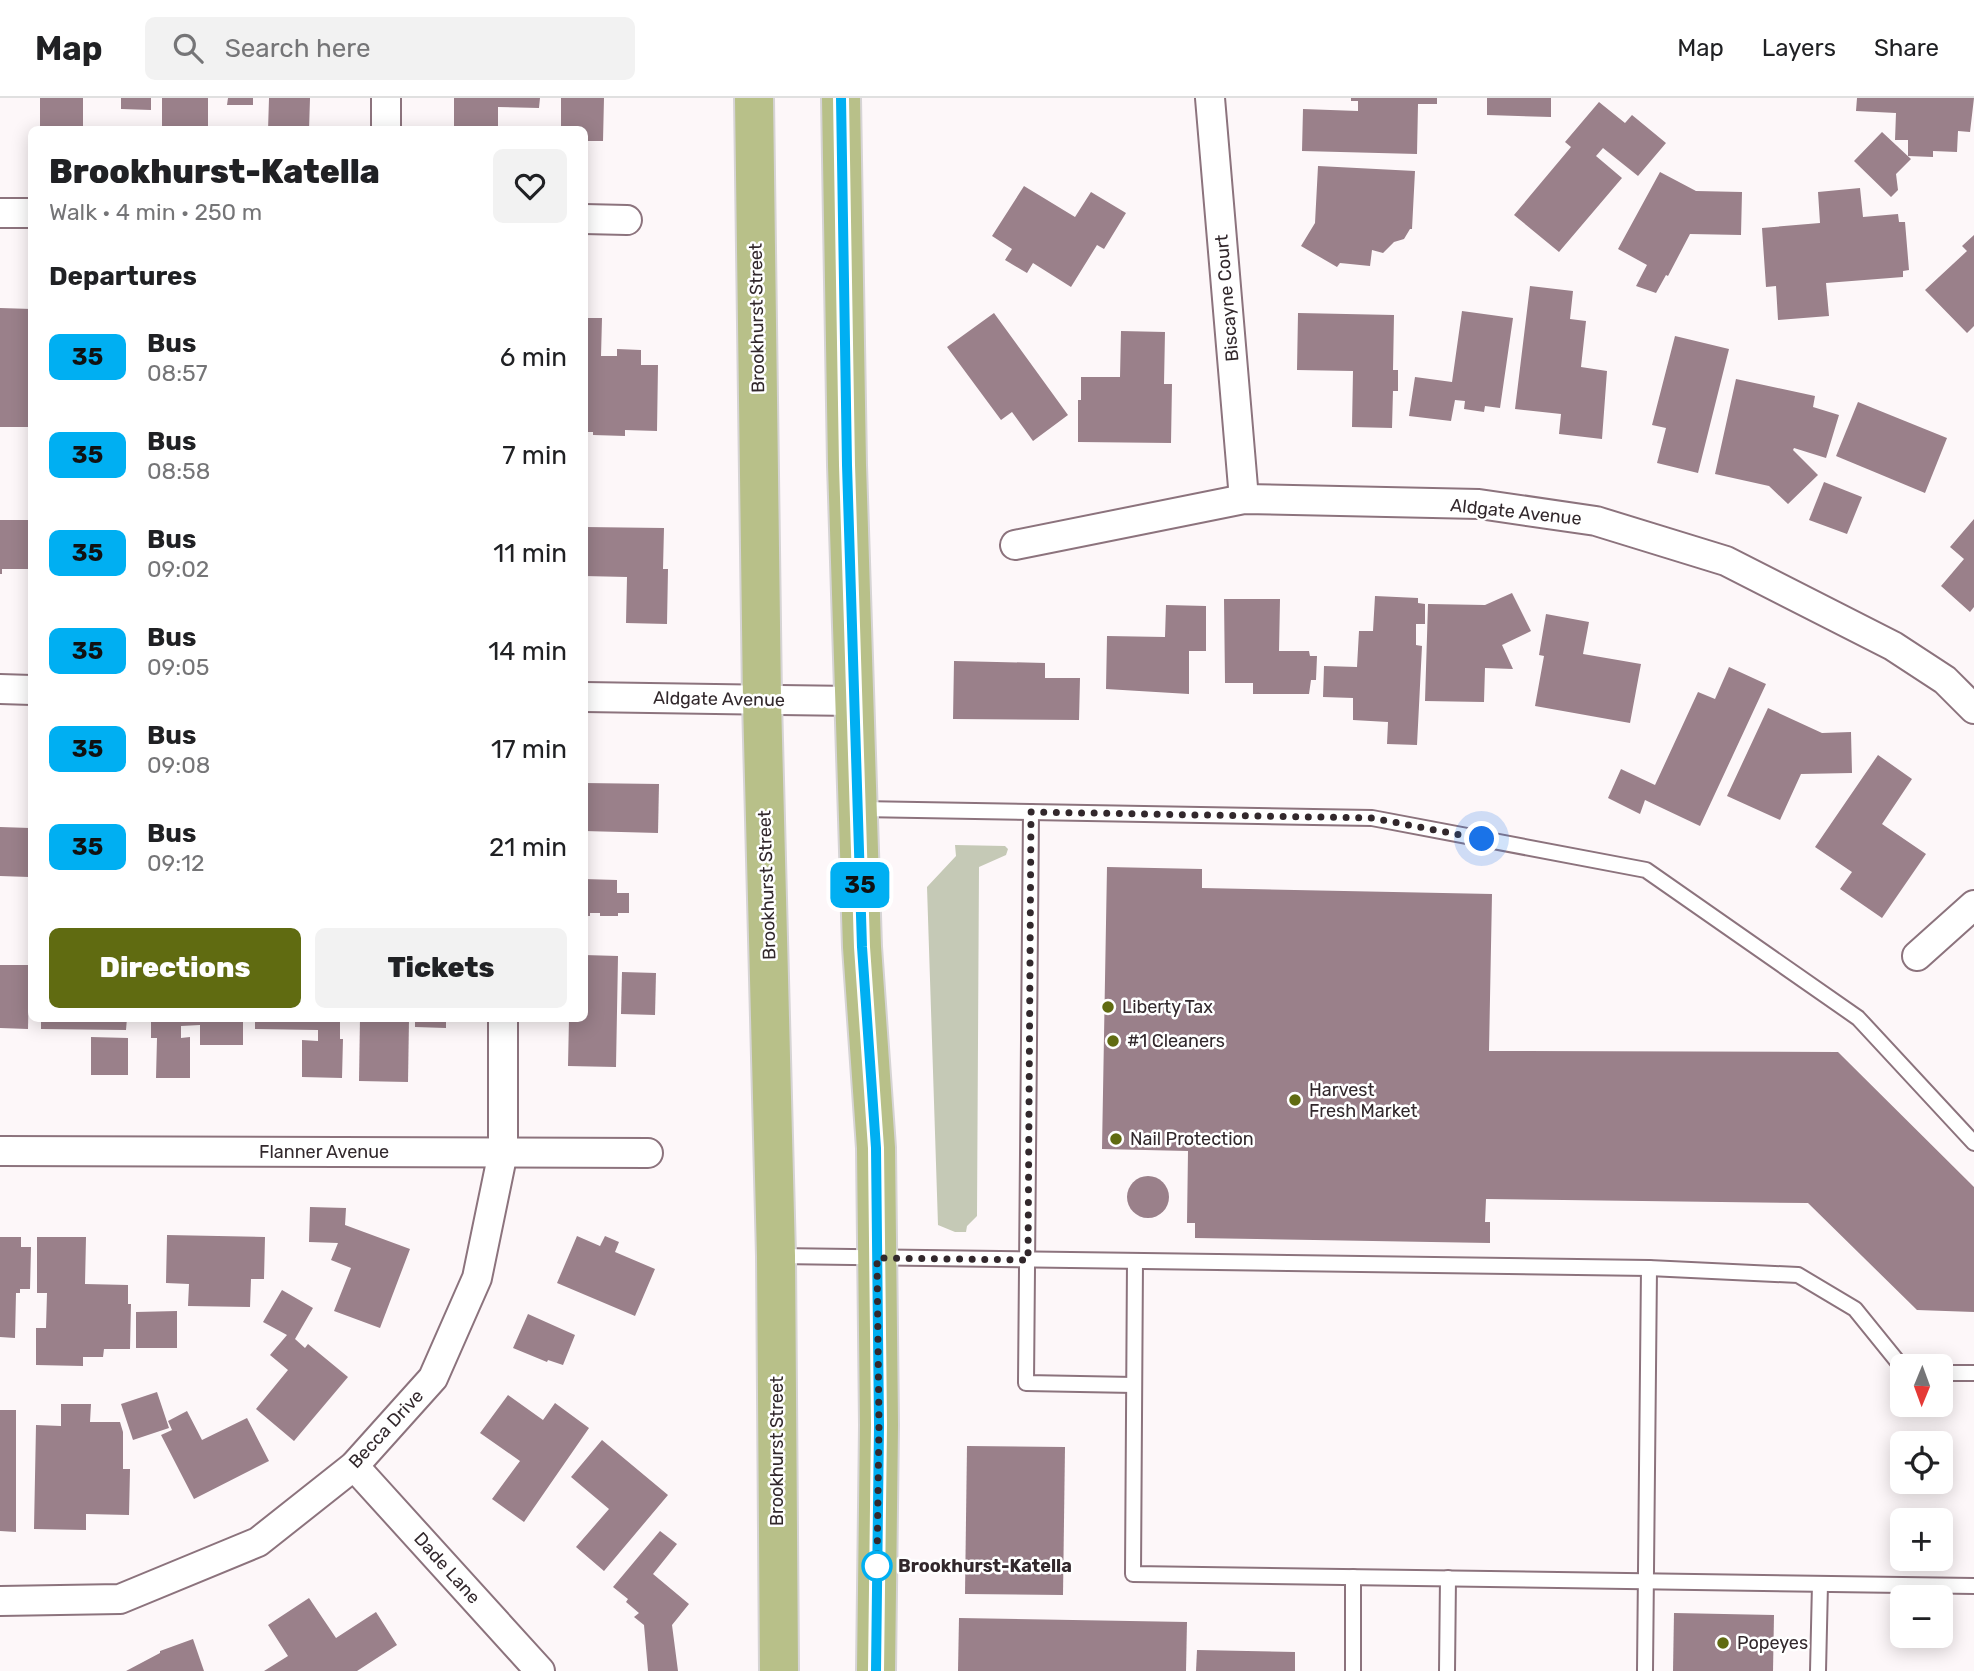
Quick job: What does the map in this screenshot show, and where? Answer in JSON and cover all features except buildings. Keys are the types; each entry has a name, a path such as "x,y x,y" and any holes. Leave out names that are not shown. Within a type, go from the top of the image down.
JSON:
{"main road":[{"name":"Brookhurst Street","path":"754,98 762,700 776,1256 779,1671"},
{"path":"841,98 846,452 862,947 876,1148 879,1425 876,1671"}],"street":[{"path":"386,98 386,126"},
{"name":"Biscayne Court","path":"1209,98 1244,499"},
{"path":"0,213 28,213"},
{"path":"588,219 626,220"},
{"name":"Aldgate Avenue","path":"1015,545 1244,499 1479,504 1596,521 1726,561 1893,646 1945,680 1974,709"},
{"path":"0,690 28,690"},
{"name":"Aldgate Avenue","path":"588,697 854,701"},
{"path":"1917,956 1974,905"},
{"name":"Becca Drive","path":"0,1601 120,1599 258,1542 354,1466 433,1378 477,1278 503,1152 503,1022"},
{"name":"Flanner Avenue","path":"0,1151 648,1153"},
{"name":"Dade Lane","path":"354,1466 540,1671"}],"lane":[{"path":"858,809 1372,818 1646,870 1858,1018 1974,1143"},
{"path":"1031,812 1026,1382 1134,1385"},
{"path":"776,1256 1649,1268 1798,1275 1855,1309 1891,1354"},
{"path":"1135,1261 1133,1574 1974,1586"},
{"path":"1645,1671 1649,1268"},
{"path":"1953,1373 1974,1373"},
{"path":"1353,1577 1353,1671"},
{"path":"1447,1671 1448,1578"},
{"path":"1818,1671 1820,1584"}],"green space":[{"path":"955,845 1005,846 1008,849 1006,855 979,867 977,1216 967,1226 966,1232 955,1232 938,1225 927,887 956,856"}],"bus line":[{"name":"35","path":"841,98 847,465 862,947 876,1148 879,1425 876,1671"}],"place":[{"name":"Liberty Tax","path":"1108,1007"},
{"name":"#1 Cleaners","path":"1113,1041"},
{"name":"Harvest Fresh Market","path":"1295,1100"},
{"name":"Nail Protection","path":"1116,1139"},
{"name":"Brookhurst-Katella","path":"877,1566"},
{"name":"Popeyes","path":"1723,1643"}],"route":[{"path":"877,1566 877,1258 1028,1260 1031,812 1372,818 1482,839"}]}
